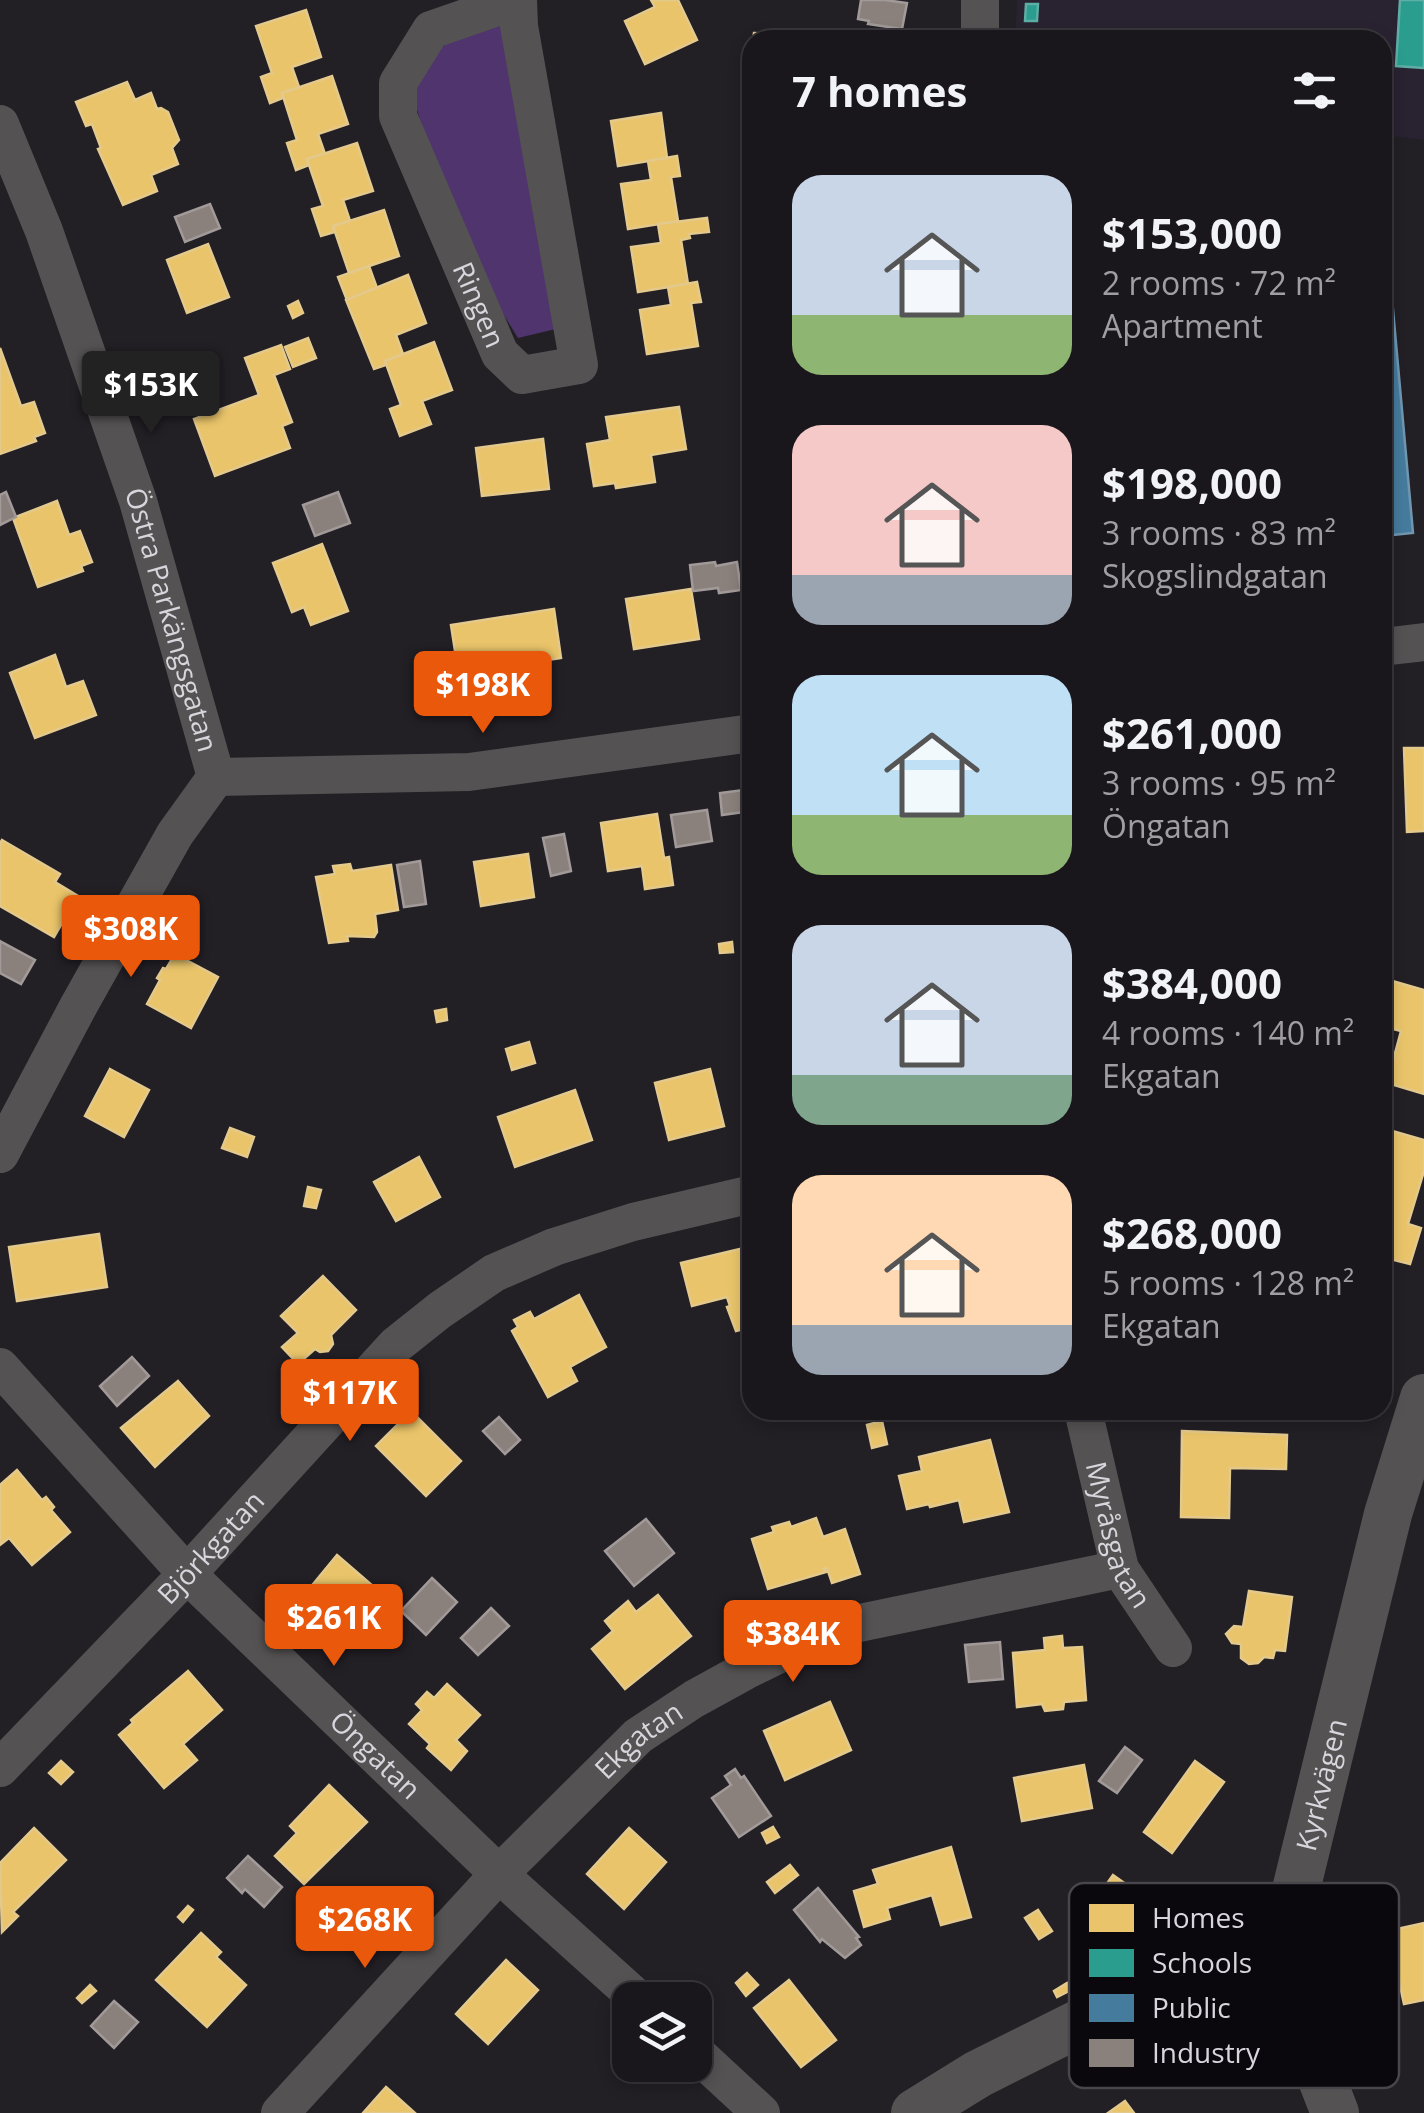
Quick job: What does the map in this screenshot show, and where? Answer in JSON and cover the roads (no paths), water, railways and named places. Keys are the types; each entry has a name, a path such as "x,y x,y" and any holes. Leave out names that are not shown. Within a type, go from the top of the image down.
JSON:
{"street":[{"name":"Ringen","path":"517,0 579,364 522,375 500,354 398,116 398,83 431,30 517,0"},
{"path":"980,0 980,30"},
{"name":"Östra Parkängsgatan","path":"0,124 44,231 138,501 216,777"},
{"path":"1392,646 1424,642"},
{"path":"0,1154 78,1005 175,834 216,777 469,772 742,733"},
{"name":"Björkgatan","path":"0,1768 187,1574 396,1346 440,1310 494,1273 554,1247 633,1222 742,1196"},
{"name":"Öngatan","path":"0,1368 187,1574 618,1982"},
{"name":"Myråsgatan","path":"1085,1420 1120,1569 1173,1648"},
{"name":"Kyrkvägen","path":"1297,1883 1388,1514 1420,1422"},
{"name":"Ekgatan","path":"280,2113 500,1874 638,1736 694,1698 792,1648 850,1625 1120,1569"},
{"path":"916,2113 978,2074 1069,2028"},
{"path":"712,2068 761,2113"},
{"name":"Kyrkvägen","path":"1325,2088 1335,2113"}]}
